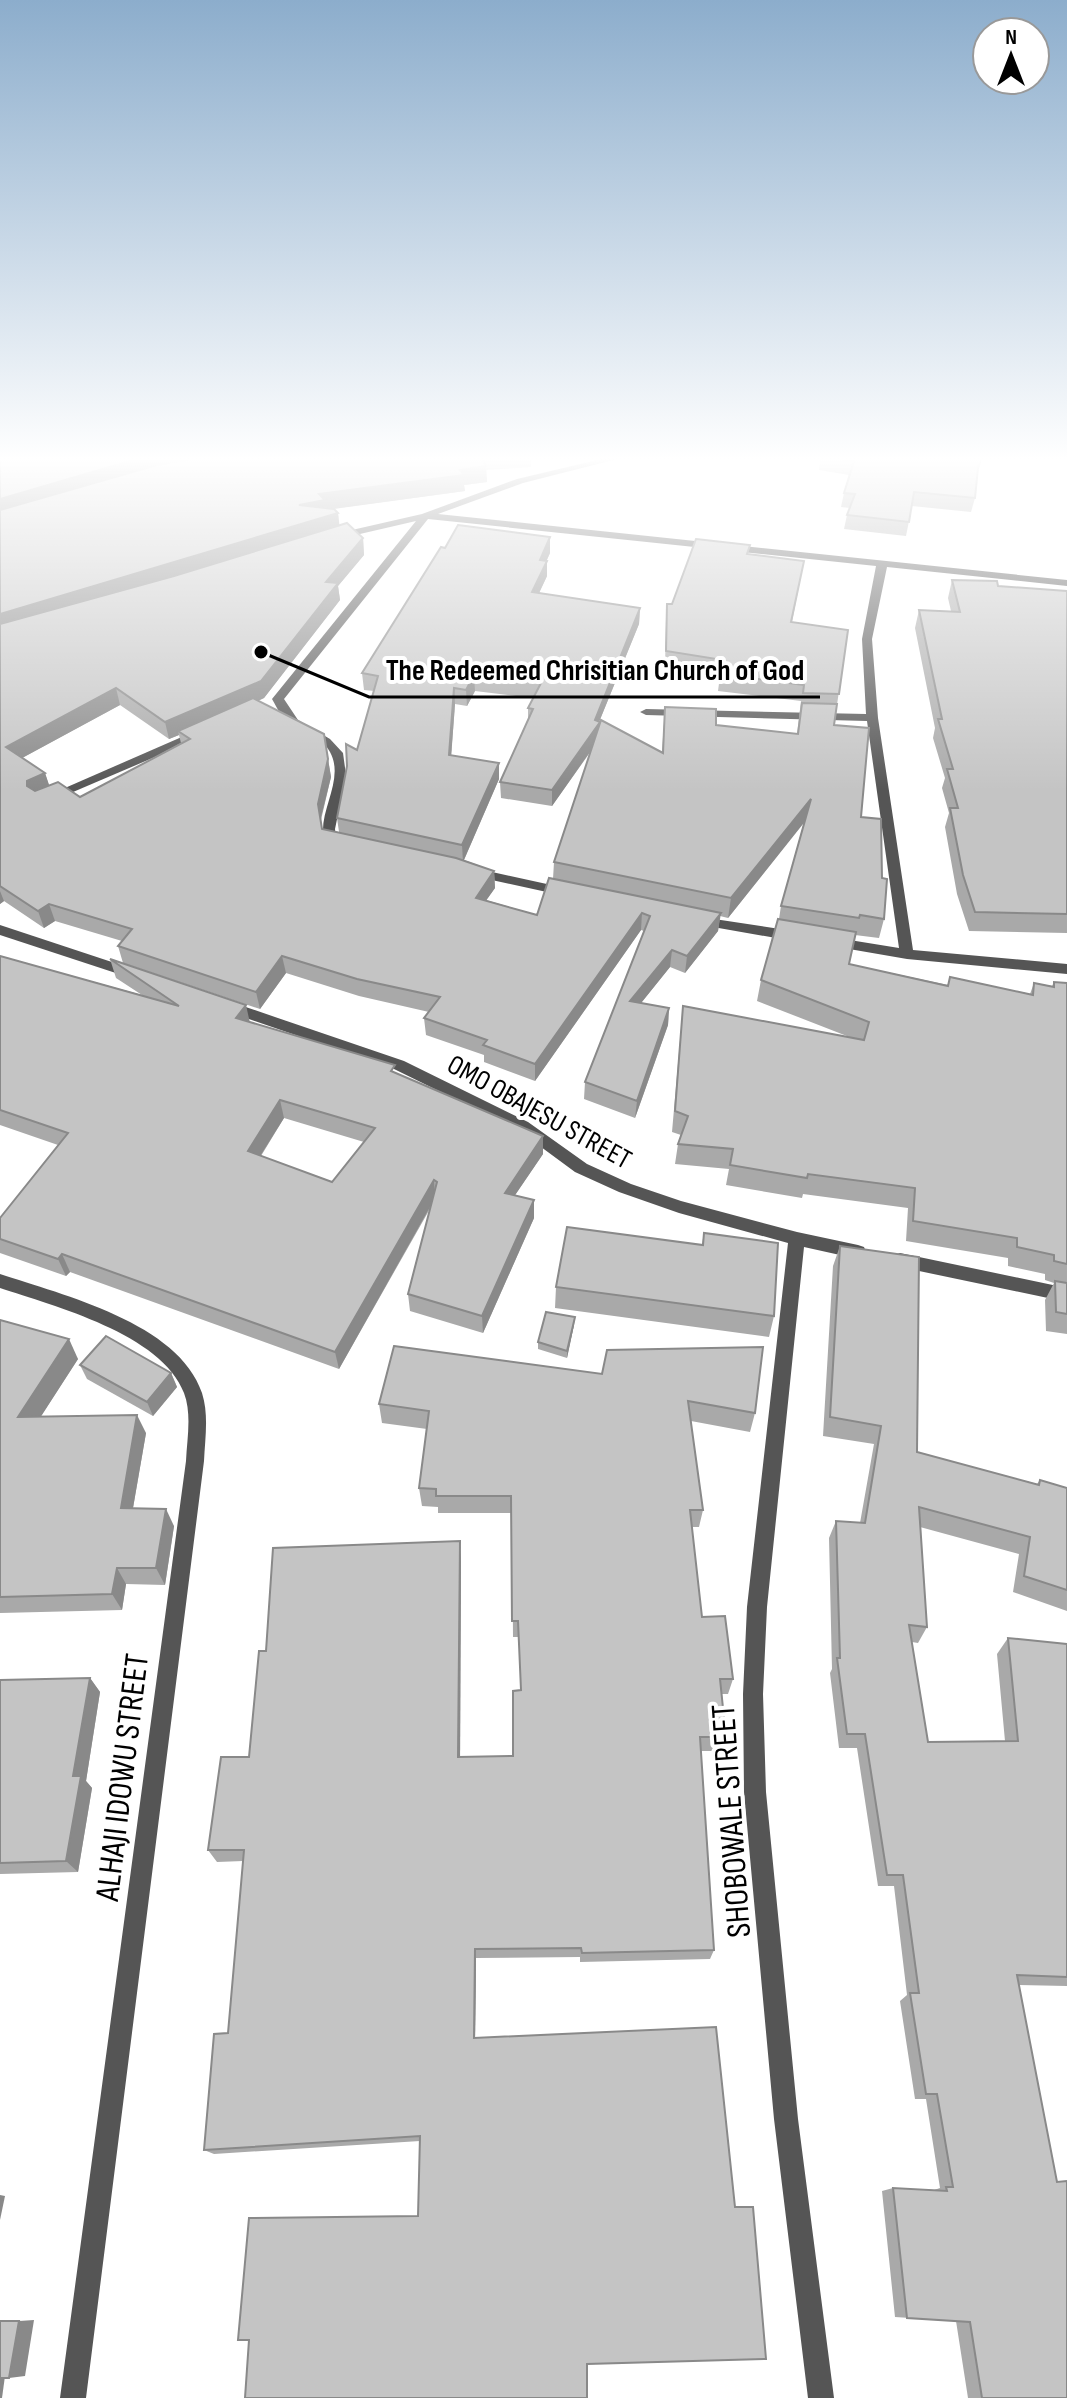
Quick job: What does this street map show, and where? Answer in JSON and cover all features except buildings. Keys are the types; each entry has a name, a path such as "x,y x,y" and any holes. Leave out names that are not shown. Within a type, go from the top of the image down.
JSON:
{"street":[{"path":"264,705 278,699 383,568"},
{"path":"881,568 867,639 872,718 907,954"},
{"path":"920,568 1067,583"},
{"path":"278,699 286,715 300,728 324,739 336,749 338,790 328,832 330,840 356,846"},
{"path":"646,712 872,718"},
{"path":"40,801 208,729"},
{"path":"460,869 580,895"},
{"path":"685,918 803,937"},
{"path":"0,930 148,979"},
{"path":"818,940 907,954 1067,969"},
{"name":"OMO OBAJESU STREET","path":"207,998 399,1065 523,1126 581,1168 679,1207 797,1239 1067,1295"},
{"name":"SHOBOWALE STREET","path":"797,1239 757,1607 753,1708 755,1792 786,2119 821,2398"},
{"name":"ALHAJI IDOWU STREET","path":"0,1281 96,1314 161,1352 174,1361 192,1388 196,1415 195,1461 73,2398"}],"place":[{"name":"The Redeemed Chrisitian Church of God","path":"261,652"}]}
